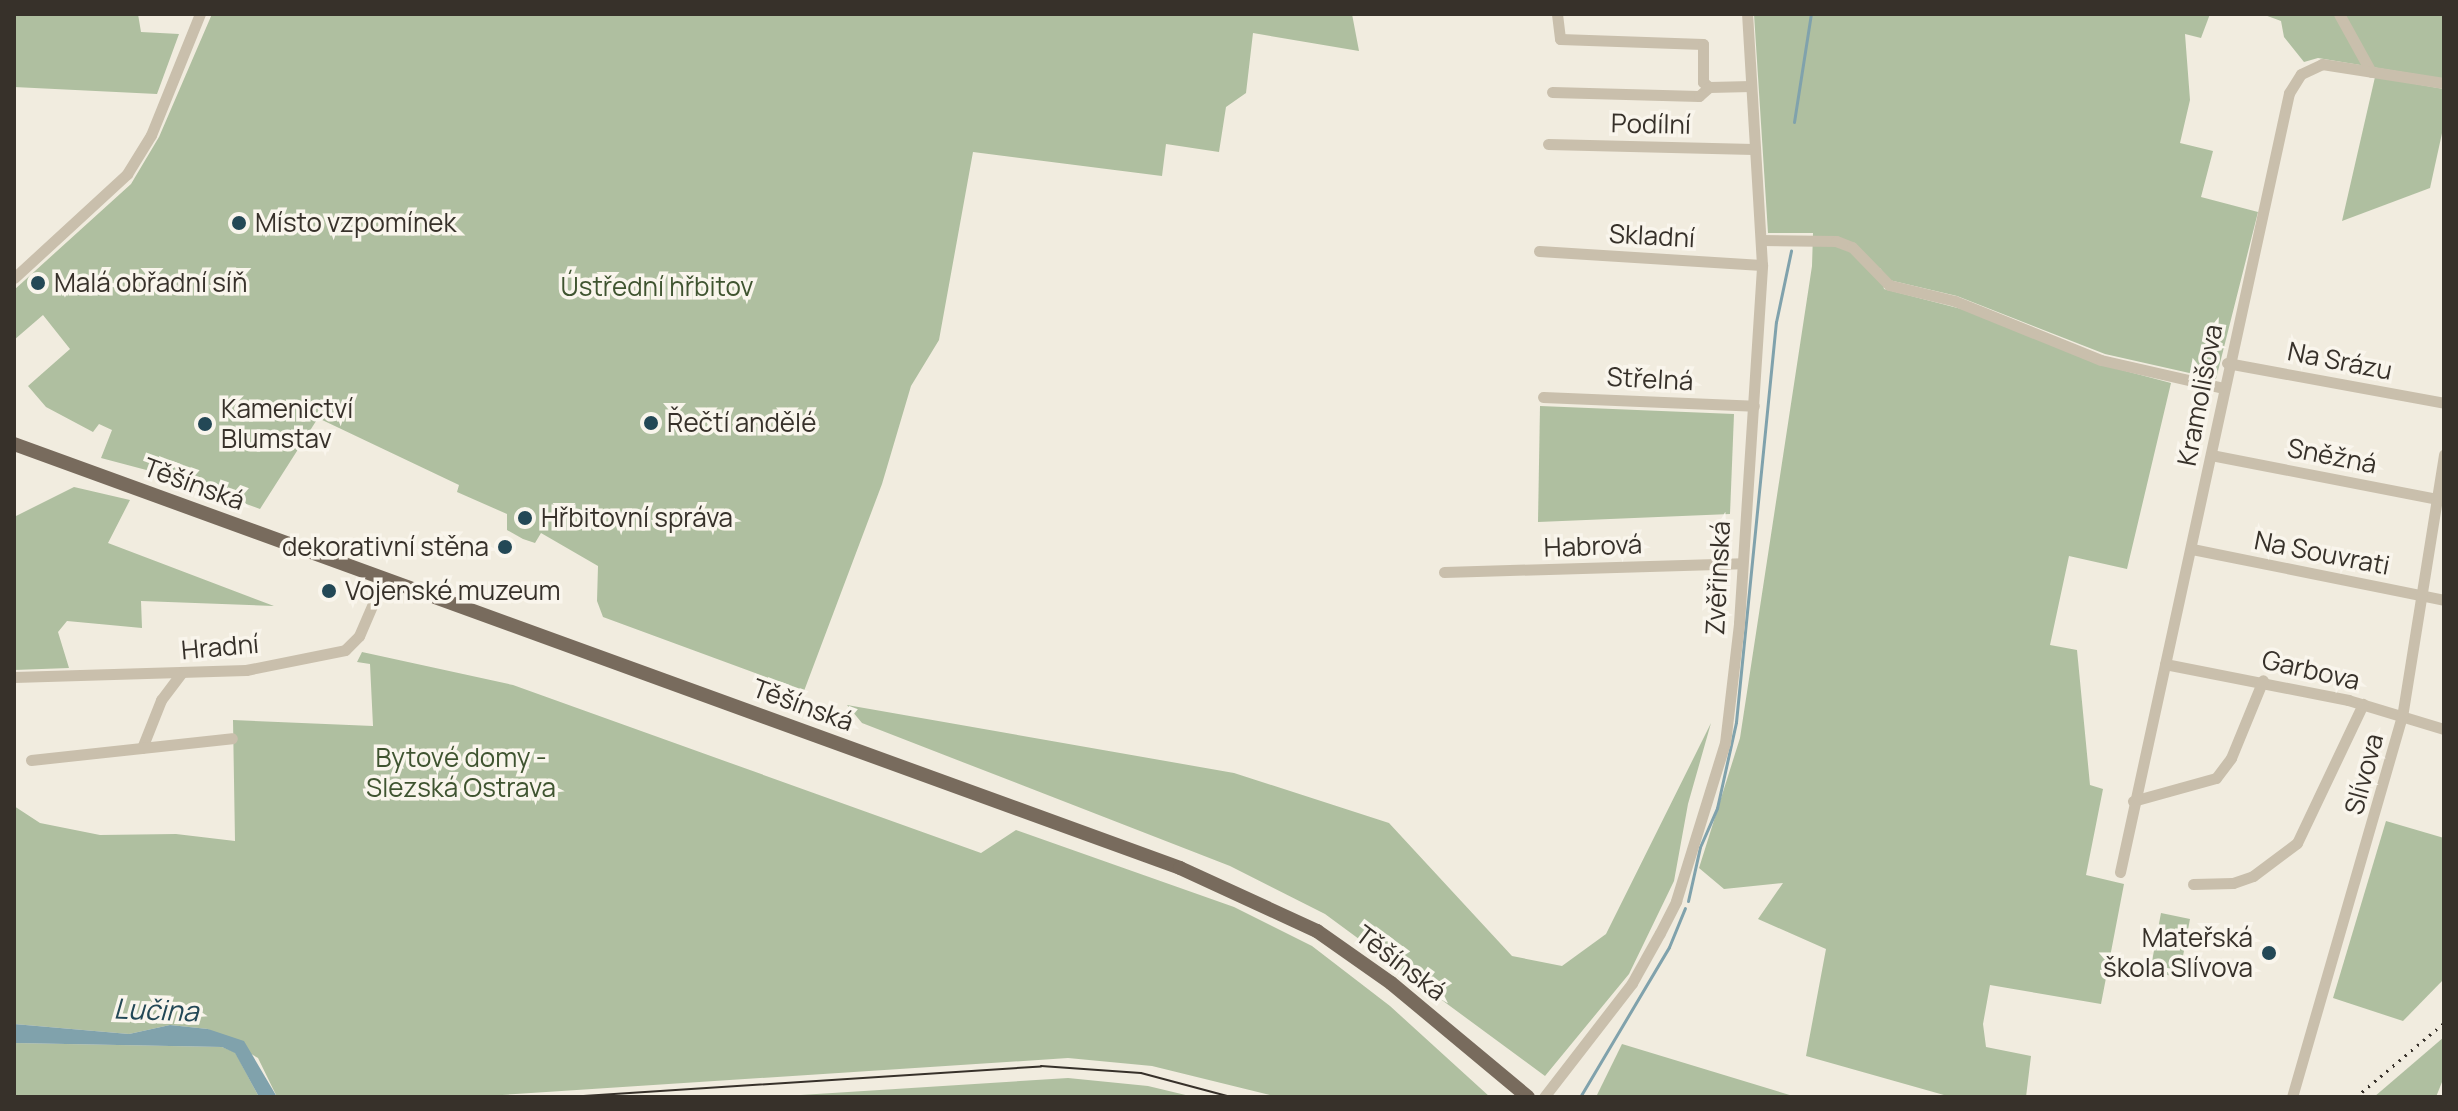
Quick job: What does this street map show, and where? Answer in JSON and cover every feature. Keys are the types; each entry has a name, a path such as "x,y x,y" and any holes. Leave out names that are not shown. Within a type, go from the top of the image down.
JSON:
{"main road":[{"name":"Těšínská","path":"14,444 1180,868 1317,931 1391,983 1528,1097"}],"street":[{"path":"14,278 127,174 151,135 200,14"},
{"path":"1557,14 1560,39 1703,44 1703,82 1709,87"},
{"name":"Zvěřinská","path":"1544,1097 1632,983 1676,901 1725,743 1742,563 1762,265 1747,14"},
{"path":"2339,14 2371,72"},
{"name":"Kramolišova","path":"2120,872 2133,801 2192,549 2227,363 2285,128 2289,93 2312,65 2444,83"},
{"path":"1552,92 1699,96 1709,87 1751,86"},
{"name":"Podílní","path":"1548,144 1753,149"},
{"path":"1761,240 1836,241 1852,247 1889,285 1955,301 2101,360 2223,388"},
{"name":"Skladní","path":"1539,251 1762,265"},
{"name":"Na Srázu","path":"2227,363 2444,403"},
{"name":"Střelná","path":"1543,397 1754,406"},
{"name":"Slívova","path":"2292,1097 2402,717 2440,500 2444,454"},
{"name":"Sněžná","path":"2211,455 2440,500"},
{"name":"Na Souvrati","path":"2192,549 2444,600"},
{"name":"Habrová","path":"1444,572 1742,563"},
{"name":"Hradní","path":"14,677 246,670 345,650 359,636 384,578"},
{"name":"Garbova","path":"2165,664 2263,680 2363,704 2444,729"},
{"path":"142,748 161,700 181,673"},
{"path":"2133,801 2216,778 2231,758 2263,680"},
{"path":"2193,884 2233,883 2253,876 2297,843 2363,704"},
{"path":"31,760 232,738"}],"green space":[{"path":"14,14 138,14 141,32 179,34 157,94 14,87"},
{"name":"Ústřední hřbitov","path":"212,14 1352,14 1359,51 1253,33 1246,93 1226,107 1219,152 1166,144 1162,176 973,152 939,340 911,386 882,484 804,691 603,617 597,601 598,566 541,533 535,543 523,539 507,530 507,514 457,492 459,485 318,418 260,509 169,476 101,458 112,430 99,424 93,432 46,407 28,386 70,349 43,315 14,340 14,290 131,184 159,137"},
{"path":"1754,14 2210,14 2201,38 2185,34 2190,100 2180,143 2213,151 2201,197 2258,212 2216,379 2105,354 1957,296 1889,280 1880,268 1884,289 1977,313 2099,364 2171,383 2127,569 2069,556 2050,645 2077,650 2090,785 2103,789 2086,875 2124,884 2101,1004 1990,985 1983,1024 1986,1047 2031,1056 2026,1097 1951,1097 1806,1056 1826,949 1758,919 1783,883 1724,889 1699,868 1740,738 1812,266 1813,233 1768,233"},
{"path":"2262,14 2444,14 2444,79 2318,58 2304,62 2284,37 2281,21"},
{"path":"2375,77 2444,89 2444,124 2430,188 2342,221"},
{"path":"1540,406 1734,414 1730,514 1538,522"},
{"path":"74,487 130,500 108,543 274,606 141,601 142,628 67,621 58,632 69,668 14,670 14,517"},
{"name":"Bytové domy - Slezská Ostrava","path":"362,652 513,685 981,853 1016,830 1234,907 1312,946 1390,1006 1490,1097 1278,1097 1152,1066 1068,1058 471,1097 277,1097 258,1058 208,1029 170,1025 129,1034 14,1024 14,806 40,823 100,835 176,834 235,841 233,720 373,726 370,664 357,662"},
{"path":"847,705 1234,773 1389,823 1512,956 1562,966 1606,934 1711,723 1688,804 1674,881 1629,974 1545,1076 1325,914 1230,866 862,723"},
{"path":"2386,821 2444,838 2444,979 2403,1021 2333,998"},
{"path":"2161,913 2190,919 2179,977 2150,972"},
{"path":"2444,1037 2444,1077 2436,1097 2374,1097"},
{"path":"14,1043 222,1047 235,1052 259,1097 14,1097"},
{"path":"1622,1044 1793,1096 1795,1097 1596,1097"},
{"path":"1068,1078 1148,1086 1194,1097 769,1097"}],"water":[{"path":"14,1024 129,1034 170,1025 208,1029 244,1041 277,1097 259,1097 235,1053 222,1047 14,1043"}],"waterway":[{"path":"1794,122 1811,14"},
{"path":"1688,901 1700,847 1717,808 1736,722 1776,322 1791,251"},
{"path":"1580,1097 1669,947 1685,908"}],"tram line":[{"path":"568,1097 1041,1066 1141,1073 1231,1097"}],"railway":[{"path":"2356,1097 2444,1023"}],"place":[{"name":"Místo vzpomínek","path":"239,223"},
{"name":"Malá obřadní síň","path":"38,283"},
{"name":"Řečtí andělé","path":"651,423"},
{"name":"Kamenictví Blumstav","path":"205,424"},
{"name":"Hřbitovní správa","path":"525,518"},
{"name":"dekorativní stěna","path":"505,547"},
{"name":"Vojenské muzeum","path":"329,591"},
{"name":"Mateřská škola Slívova","path":"2269,953"}],"water label":[{"name":"Lučina","path":"156,1009"}]}
